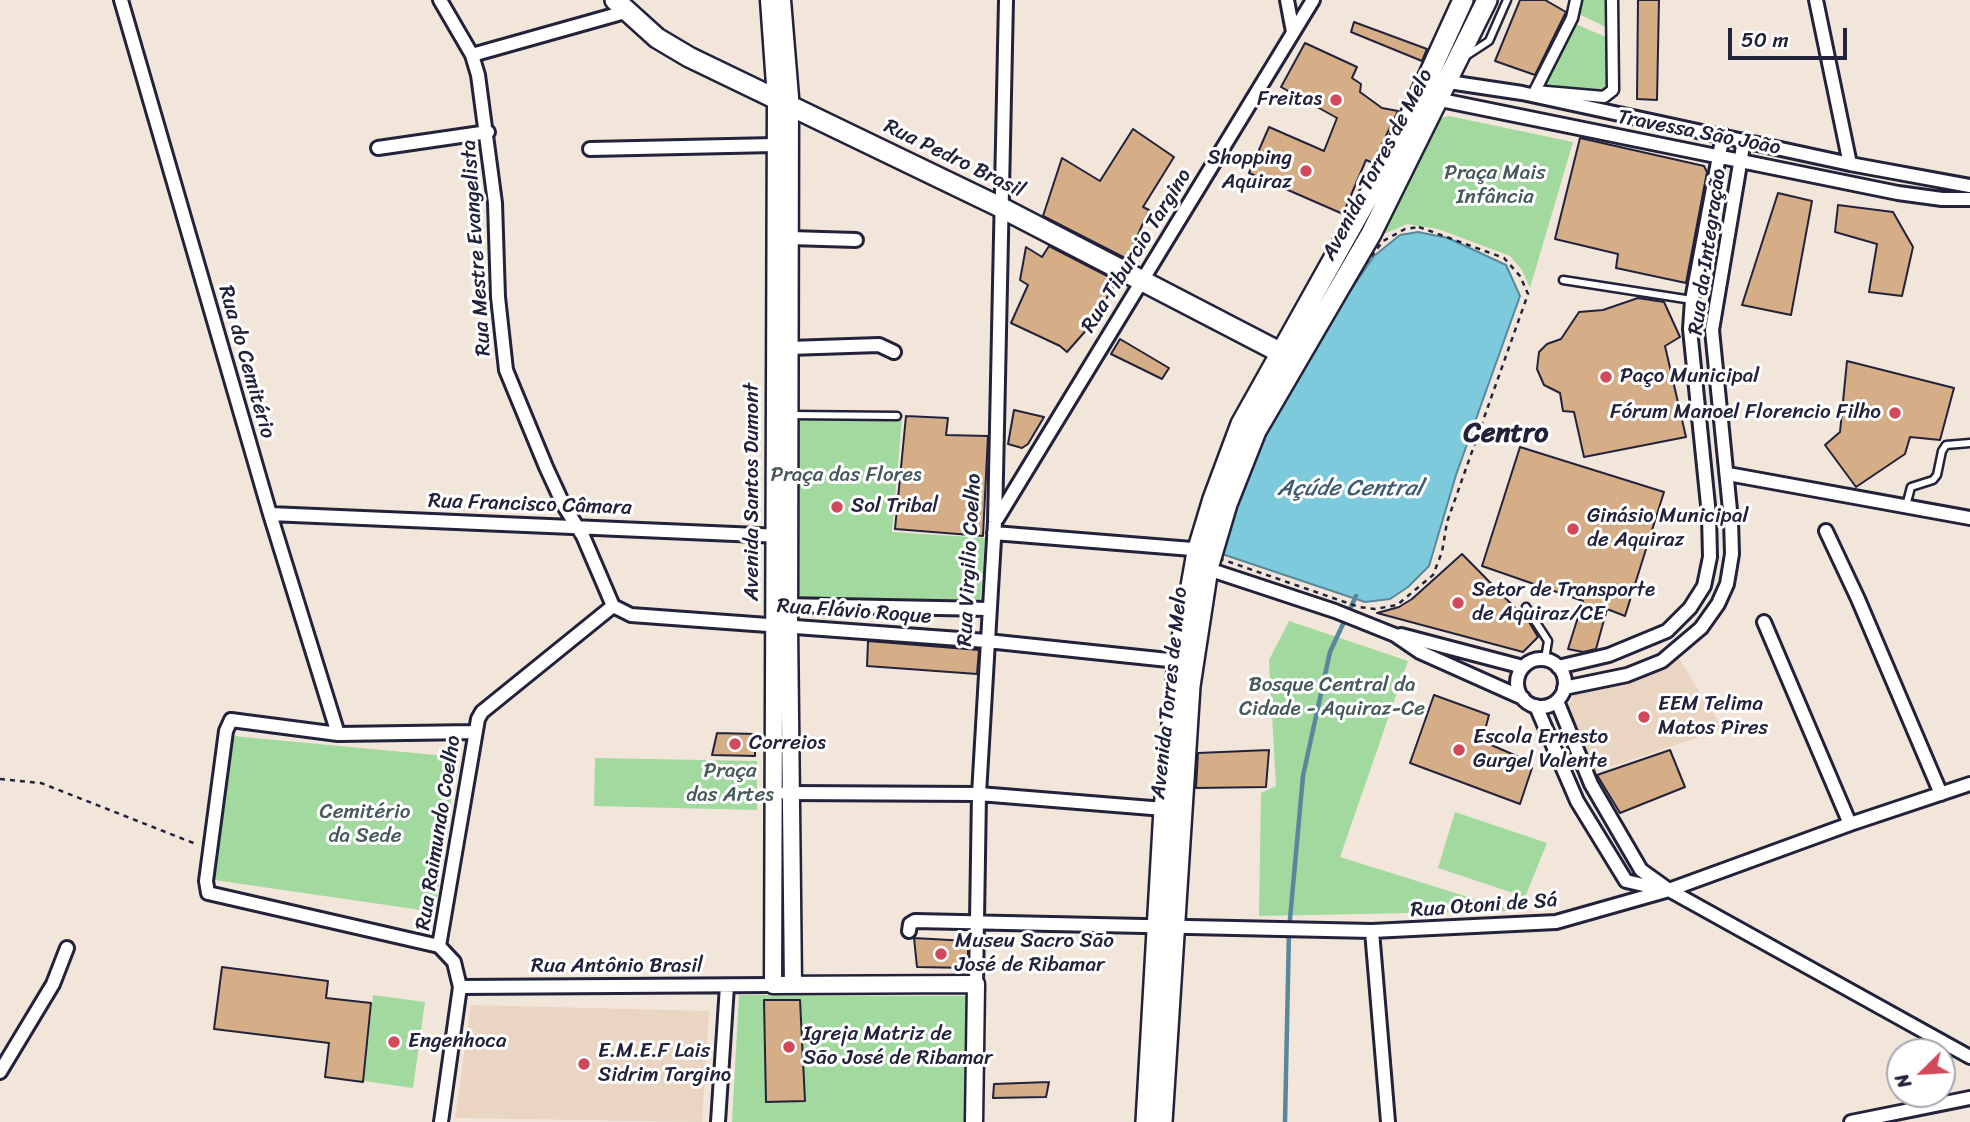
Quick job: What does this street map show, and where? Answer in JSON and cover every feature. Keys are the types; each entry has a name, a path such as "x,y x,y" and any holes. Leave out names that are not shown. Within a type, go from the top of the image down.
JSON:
{"main road":[{"name":"Avenida Torres de Melo","path":"1438,85 1464,0"},
{"name":"Avenida Torres de Melo","path":"1162,1122 1166,926 1164,809 1178,661 1202,560 1213,499 1241,425 1288,356 1361,212 1487,0"},
{"name":"Rua Pedro Brasil","path":"620,6 656,38 689,57 1000,207 1288,356"},
{"name":"Avenida Torres de Melo","path":"1146,1122 1202,560"}],"street":[{"name":"Rua do Cemitério","path":"121,0 270,514 338,734"},
{"name":"Rua Mestre Evangelista","path":"440,0 472,55 488,132 495,202 498,297 506,370 546,467 564,506 578,526 613,606"},
{"name":"Avenida Santos Dumont","path":"769,0 783,102 775,145 782,702 792,793 793,985"},
{"name":"Avenida Santos Dumont","path":"781,536 789,415 790,238 783,102 782,0"},
{"name":"Rua Virgilio Coelho","path":"974,1122 979,794 995,527 1006,0"},
{"path":"1287,0 1293,32"},
{"name":"Rua Tiburcio Targino","path":"995,527 1139,281 1313,0"},
{"path":"1576,0 1572,18 1535,92 1604,97 1610,93 1612,0"},
{"path":"1816,0 1850,164"},
{"path":"472,55 620,6"},
{"name":"Travessa São João","path":"1438,85 1522,93 1850,164 1970,186"},
{"name":"Travessa São João","path":"1438,85 1740,161 1922,197 1970,200"},
{"path":"378,148 488,132"},
{"name":"Rua da Integração","path":"1558,667 1609,655 1667,631 1690,608 1704,586 1710,556 1709,515 1692,364 1692,300 1723,135"},
{"name":"Rua da Integração","path":"1564,688 1605,681 1662,661 1701,628 1718,604 1730,569 1728,474 1712,330 1744,139"},
{"path":"590,149 775,145"},
{"path":"790,238 856,240"},
{"path":"789,348 879,345 894,352"},
{"path":"1728,474 1970,518"},
{"name":"Rua Francisco Câmara","path":"270,514 781,536"},
{"path":"995,527 1202,560 1356,613 1420,652 1523,698 1536,706 1577,801 1626,881 1669,890"},
{"path":"1826,531 1941,793"},
{"name":"Rua Flávio Roque","path":"781,605 989,609"},
{"name":"Rua Flávio Roque","path":"613,606 631,615 987,641 1178,661"},
{"name":"Rua Raimundo Coelho","path":"441,1122 460,987 454,962 439,946 474,732 482,712 613,606"},
{"path":"1764,622 1850,824"},
{"path":"1395,635 1523,667"},
{"path":"1523,698 1517,682 1523,667 1537,659 1545,659 1563,673 1564,688 1557,701 1536,706"},
{"path":"1557,701 1601,804 1641,870 1669,890 1970,1057"},
{"name":"Avenida Santos Dumont","path":"774,985 774,793 782,702"},
{"path":"439,946 214,896 205,887 228,721 338,734 474,732"},
{"name":"Rua Otoni de Sá","path":"909,931 910,924 915,922 1373,931 1556,922 1669,890 1850,824 1970,784"},
{"path":"774,793 979,794 1164,809"},
{"path":"774,891 792,891"},
{"path":"1373,931 1388,1122"},
{"path":"0,1072 53,984 67,948"},
{"path":"774,985 976,984"},
{"name":"Rua Antônio Brasil","path":"460,987 774,985"},
{"path":"718,1122 727,986"},
{"path":"1851,1122 1970,1098"}],"lane":[{"path":"1438,85 1463,57 1489,41 1507,0"},
{"path":"1563,280 1692,300"},
{"path":"789,415 897,416"},
{"path":"1906,506 1911,486 1933,480 1937,475 1942,451 1946,445 1970,443"},
{"path":"1526,607 1548,641 1545,659"}],"path":[{"path":"1339,606 1214,557 1251,459 1315,331 1383,241 1405,229 1419,228 1504,258 1520,276 1528,294 1451,509 1433,575 1397,605 1356,613"},
{"path":"0,779 41,783 209,849"}],"shaded area":[{"name":"EEM Telima Matos Pires","path":"1679,659 1723,729 1595,772 1568,706 1574,695 1619,685"},
{"name":"E.M.E.F Lais Sidrim Targino","path":"471,1005 709,1011 702,1122 455,1118"}],"green space":[{"path":"1580,0 1609,0 1608,28 1577,13"},
{"path":"1571,22 1608,38 1609,89 1604,94 1539,89"},
{"name":"Praça Mais Infância","path":"1449,116 1573,142 1530,288 1522,270 1510,256 1438,229 1407,224 1382,235 1438,119"},
{"name":"Praça das Flores","path":"797,418 902,419 892,532 985,538 980,607 793,601"},
{"name":"Bosque Central da Cidade - Aquiraz-Ce","path":"1289,621 1408,661 1340,857 1513,911 1259,916 1261,793 1276,786 1269,660"},
{"name":"Cemitério da Sede","path":"233,736 457,757 435,912 214,880"},
{"name":"Praça das Artes","path":"595,758 757,761 757,810 594,806"},
{"path":"1455,812 1547,843 1525,897 1438,868"},
{"name":"Engenhoca","path":"373,995 425,1002 413,1088 364,1081"},
{"path":"739,995 967,996 969,1122 732,1122"}],"water":[{"name":"Açúde Central","path":"1418,232 1448,238 1506,265 1520,296 1456,475 1429,566 1408,587 1390,599 1365,602 1219,553 1265,437 1315,342 1374,256 1400,235"}],"building":[{"path":"1520,0 1545,0 1566,12 1535,75 1495,61"},
{"path":"1638,0 1659,0 1657,100 1637,99"},
{"path":"1354,22 1427,49 1422,61 1351,32"},
{"path":"1305,43 1357,67 1352,78 1361,84 1360,92 1382,108 1398,111 1373,163 1366,160 1343,214 1249,173 1269,127 1324,151 1337,118 1281,87"},
{"path":"1133,129 1174,157 1143,207 1149,210 1127,259 1043,216 1062,158 1100,181"},
{"path":"1580,138 1704,166 1707,172 1686,283 1616,268 1618,254 1555,239"},
{"path":"1778,193 1812,201 1791,315 1742,305"},
{"path":"1838,205 1893,212 1913,247 1902,296 1869,292 1877,244 1835,232"},
{"path":"1049,246 1117,281 1089,327 1067,352 1060,346 1011,323 1028,285 1020,280 1026,247 1042,257"},
{"name":"Paço Municipal","path":"1638,298 1664,302 1680,337 1665,346 1686,437 1584,457 1574,412 1563,411 1560,393 1544,385 1537,369 1539,352 1547,344 1561,339 1579,312 1603,310"},
{"path":"1120,339 1169,368 1162,379 1111,354"},
{"name":"Fórum Manoel Florencio Filho","path":"1847,361 1954,388 1940,440 1910,437 1905,454 1856,487 1825,445 1840,432"},
{"path":"1014,410 1044,417 1028,444 1022,448 1008,444"},
{"path":"906,416 948,418 946,435 988,436 983,536 895,529"},
{"name":"Ginásio Municipal de Aquiraz","path":"1520,447 1664,492 1625,616 1607,609 1596,649 1583,652 1568,649 1583,601 1482,566"},
{"name":"Setor de Transporte de Aquiraz/CE","path":"1462,554 1529,622 1538,637 1523,652 1377,613 1399,607 1412,599"},
{"path":"868,641 979,650 977,674 867,666"},
{"name":"Escola Ernesto Gurgel Valente","path":"1434,695 1489,715 1485,730 1493,733 1489,744 1519,757 1516,764 1532,768 1520,804 1410,763"},
{"name":"Correios","path":"717,733 755,734 755,756 712,755"},
{"path":"1269,750 1266,787 1196,788 1198,753"},
{"path":"1670,750 1685,787 1620,813 1597,775"},
{"name":"Museu Sacro São José de Ribamar","path":"914,938 968,941 968,968 917,967"},
{"path":"222,967 328,981 326,998 371,1003 363,1082 325,1077 329,1043 214,1029"},
{"path":"764,1000 800,1000 805,1101 766,1102"},
{"path":"1049,1082 1046,1097 993,1098 994,1084"}],"waterway":[{"path":"1285,1122 1289,930 1303,776 1330,652 1356,596"}],"place":[{"name":"Freitas","path":"1336,100"},
{"name":"Shopping Aquiraz","path":"1306,171"},
{"name":"Paço Municipal","path":"1606,377"},
{"name":"Fórum Manoel Florencio Filho","path":"1895,413"},
{"name":"Sol Tribal","path":"837,507"},
{"name":"Ginásio Municipal de Aquiraz","path":"1573,529"},
{"name":"Setor de Transporte de Aquiraz/CE","path":"1458,603"},
{"name":"EEM Telima Matos Pires","path":"1644,717"},
{"name":"Correios","path":"735,744"},
{"name":"Escola Ernesto Gurgel Valente","path":"1459,750"},
{"name":"Museu Sacro São José de Ribamar","path":"941,954"},
{"name":"Engenhoca","path":"394,1042"},
{"name":"Igreja Matriz de São José de Ribamar","path":"789,1047"},
{"name":"E.M.E.F Lais Sidrim Targino","path":"584,1064"}],"district":[{"name":"Centro","path":"1506,434"}]}
